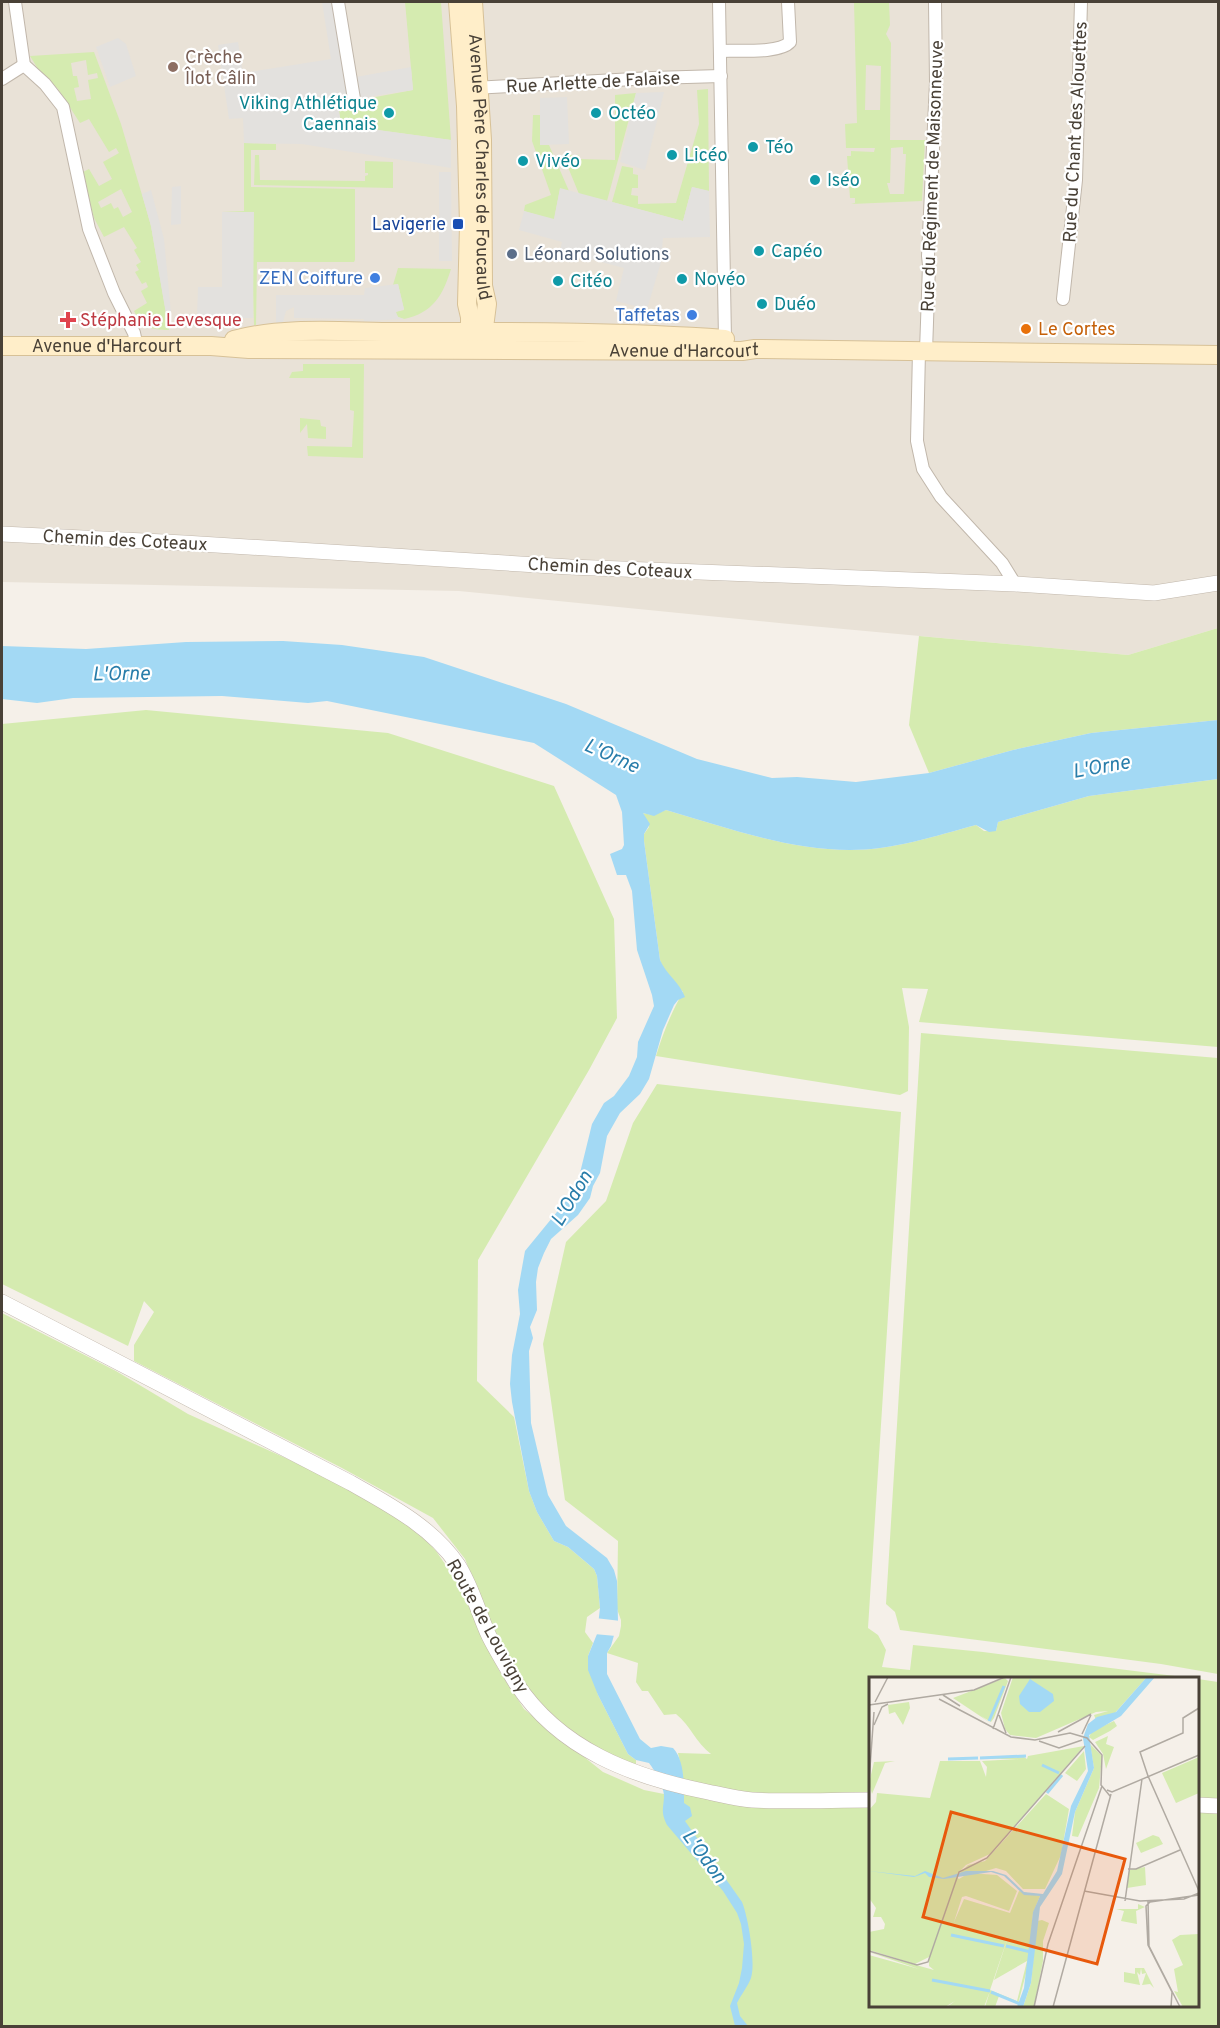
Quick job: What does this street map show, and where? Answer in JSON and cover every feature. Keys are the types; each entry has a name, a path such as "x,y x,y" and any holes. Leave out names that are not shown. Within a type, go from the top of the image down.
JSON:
{"main road":[{"name":"Avenue Père Charles de Foucauld","path":"458,2 473,88"},
{"name":"Avenue Père Charles de Foucauld","path":"472,2 476,230 487,304 476,341"},
{"name":"Avenue d'Harcourt","path":"476,341 600,332 725,339 755,349"},
{"name":"Avenue d'Harcourt","path":"2,346 211,346 242,338 284,333 742,351 755,349"},
{"path":"755,349 1218,355"}],"street":[{"path":"15,2 24,65 45,84 63,107 89,229 114,293 134,333 137,347"},
{"path":"338,2 354,99"},
{"path":"719,2 725,339"},
{"path":"720,51 786,46 790,42 788,2"},
{"name":"Rue du Régiment de Maisonneuve","path":"935,2 936,82 929,275 917,441 923,469 941,497 1002,563 1015,584"},
{"name":"Rue du Chant des Alouettes","path":"1063,299 1076,180 1081,2"},
{"path":"2,79 24,65"},
{"name":"Rue Arlette de Falaise","path":"473,88 721,76"},
{"name":"Chemin des Coteaux","path":"2,534 570,567 1015,584 1154,593 1218,583"},
{"name":"Route de Louvigny","path":"2,1302 351,1483 418,1524 442,1545 458,1565 489,1636 516,1683 533,1706 561,1732 590,1753 623,1769 655,1779 687,1788 750,1800 869,1800"},
{"path":"1199,1805 1218,1806"}],"shaded area":[{"path":"2,2 1218,2 1218,628 1128,655 459,591 2,582"},
{"path":"322,2 333,2 349,102 338,104 341,125 451,140 451,168 302,144 244,143 243,118 229,119 218,45 238,42 243,73 331,59"},
{"path":"118,38 126,44 136,76 110,87 96,47"},
{"path":"411,67 413,90 373,96 359,101 356,77"},
{"path":"664,92 645,170 620,162 636,93"},
{"path":"567,97 569,144 540,145 540,98"},
{"path":"439,172 451,172 452,261 439,261"},
{"path":"181,186 181,224 171,225 172,187"},
{"path":"692,187 709,191 710,237 663,238 661,262 647,309 616,301 624,268 560,251 562,242 519,230 524,211 554,219 560,188 683,221"},
{"path":"151,190 164,239 171,313 166,314 151,226 142,194"},
{"path":"222,212 254,212 253,318 197,318 198,287 222,287"},
{"path":"398,284 404,309 396,312 398,317 404,319 364,321 364,319 294,318 294,307 286,311 283,322 276,323 276,295 364,295 365,288"}],"green space":[{"path":"405,2 441,2 451,140 341,125 338,104 413,90"},
{"path":"854,2 889,2 890,25 886,34 891,43 890,140 925,140 922,201 851,204 855,203 855,198 850,198 847,156 851,156 851,151 874,152 875,148 846,148 845,124 857,123","holes":["866,65 881,66 880,110 865,110","903,147 903,154 906,154 904,194 890,194 887,183 890,183 891,148"]},
{"path":"94,52 121,124 151,226 169,330 157,329 144,324 134,311 147,303 141,291 148,287 146,282 142,284 135,272 139,270 136,265 141,262 134,250 137,248 124,227 104,237 94,218 81,173 89,169 99,186 112,179 103,162 119,153 116,148 109,152 89,119 80,123 58,89 38,69 30,56","holes":["86,60 88,75 97,73 98,78 88,80 91,99 77,101 74,88 79,87 77,76 73,76 71,63","121,189 132,212 123,217 118,207 114,209 111,203 101,208 98,202"]},
{"path":"708,89 709,191 692,187 683,221 612,202 622,166 633,168 633,174 638,175 638,188 632,188 631,195 638,196 638,204 676,203 699,124 697,90"},
{"path":"636,93 607,201 579,194 563,155 579,155 579,159 615,160 615,95"},
{"path":"533,115 540,115 540,145 549,145 569,191 560,189 554,220 524,211 525,205 551,195 532,141"},
{"path":"244,143 276,144 276,150 251,150 251,187 355,189 354,262 257,262 256,325 254,325 253,288 222,287 222,212 244,211"},
{"path":"255,155 259,155 260,180 365,181 368,173 365,173 365,161 393,162 393,188 254,185"},
{"path":"398,268 451,269 435,302 422,312 404,319 398,317 395,312 404,310 398,284 393,285"},
{"path":"303,364 364,364 363,458 308,456 307,446 352,447 354,411 350,410 350,378 289,378 292,372 303,371"},
{"path":"300,418 320,420 321,426 326,427 326,439 308,438 307,424 300,433"},
{"path":"1218,628 1218,720 1091,733 1013,750 929,773 909,725 919,636 1128,655"},
{"path":"146,710 388,733 554,786 614,919 617,1018 478,1260 477,1381 514,1417 529,1491 537,1512 554,1541 568,1547 594,1569 597,1576 600,1608 587,1617 585,1632 593,1643 588,1656 598,1695 628,1754 636,1760 636,1768 571,1734 526,1688 491,1624 465,1559 433,1518 342,1468 134,1361 134,1345 154,1312 144,1301 128,1346 2,1284 2,724"},
{"path":"1218,779 1218,1047 919,1022 928,989 902,988 909,1027 908,1091 900,1095 656,1056 683,992 664,971 660,960 644,841 644,834 649,827 643,813 652,815 666,810 780,842 850,850 882,848 914,842 976,825 984,831 996,831 998,822 1089,796"},
{"path":"921,1033 1218,1058 1218,1674 1161,1664 900,1630 895,1612 886,1604"},
{"path":"657,1084 901,1112 868,1628 878,1635 886,1650 882,1667 910,1670 913,1645 1183,1677 869,1677 869,2007 1199,2007 1199,1679 1218,1682 1218,2026 2,2026 2,1313 116,1371 188,1414 334,1480 409,1522 436,1551 454,1577 466,1598 484,1642 524,1709 603,1772 644,1790 684,1798 678,1753 711,1754 676,1714 664,1715 648,1691 642,1691 636,1682 638,1663 607,1653 619,1636 621,1626 617,1609 618,1541 565,1500 543,1344 566,1242 606,1201 633,1123"}],"water":[{"path":"283,641 342,645 424,657 566,704 697,759 772,778 797,777 856,782 929,773 1013,750 1091,733 1218,720 1218,779 1089,796 998,822 996,831 989,832 976,825 882,848 826,849 780,842 666,810 654,816 643,813 650,824 644,834 644,841 660,960 685,997 674,1005 663,1030 649,1079 640,1094 620,1113 607,1136 600,1173 590,1198 578,1215 551,1239 538,1268 537,1310 530,1327 533,1338 529,1351 531,1423 548,1495 566,1526 607,1558 614,1570 617,1581 618,1621 607,1653 607,1674 640,1739 651,1748 661,1746 673,1748 677,1753 683,1774 684,1803 690,1807 692,1816 685,1821 742,1902 747,1918 753,1962 750,1981 737,2003 740,2016 748,2026 735,2026 730,2006 739,1983 744,1944 737,1913 723,1891 667,1825 663,1813 664,1795 658,1778 649,1763 636,1760 628,1754 598,1695 588,1670 588,1656 597,1634 600,1608 597,1576 594,1569 568,1547 554,1541 537,1512 529,1491 510,1384 512,1355 520,1314 518,1290 525,1251 570,1196 579,1177 592,1124 604,1103 614,1096 629,1076 637,1057 638,1042 654,1006 637,950 632,891 626,875 617,875 610,854 622,849 624,845 622,812 616,795 534,743 327,701 308,703 222,696 73,698 37,703 2,699 2,646 86,649 186,642"}],"pier":[{"path":"595,1618 621,1621 616,1636 594,1634"}],"place":[{"name":"Crèche Îlot Câlin","path":"173,67"},
{"name":"Viking Athlétique Caennais","path":"389,113"},
{"name":"Octéo","path":"596,113"},
{"name":"Téo","path":"753,147"},
{"name":"Licéo","path":"672,155"},
{"name":"Vivéo","path":"523,161"},
{"name":"Iséo","path":"815,180"},
{"name":"Lavigerie","path":"458,224"},
{"name":"Capéo","path":"759,251"},
{"name":"Léonard Solutions","path":"512,254"},
{"name":"ZEN Coiffure","path":"375,278"},
{"name":"Novéo","path":"682,279"},
{"name":"Citéo","path":"558,281"},
{"name":"Duéo","path":"762,304"},
{"name":"Taffetas","path":"692,315"},
{"name":"Stéphanie Levesque","path":"68,320"},
{"name":"Le Cortes","path":"1026,329"}],"water label":[{"name":"L'Orne","path":"121,673"},
{"name":"L'Orne","path":"612,755"},
{"name":"L'Orne","path":"1101,766"},
{"name":"L'Odon","path":"571,1198"},
{"name":"L'Odon","path":"705,1856"}]}
